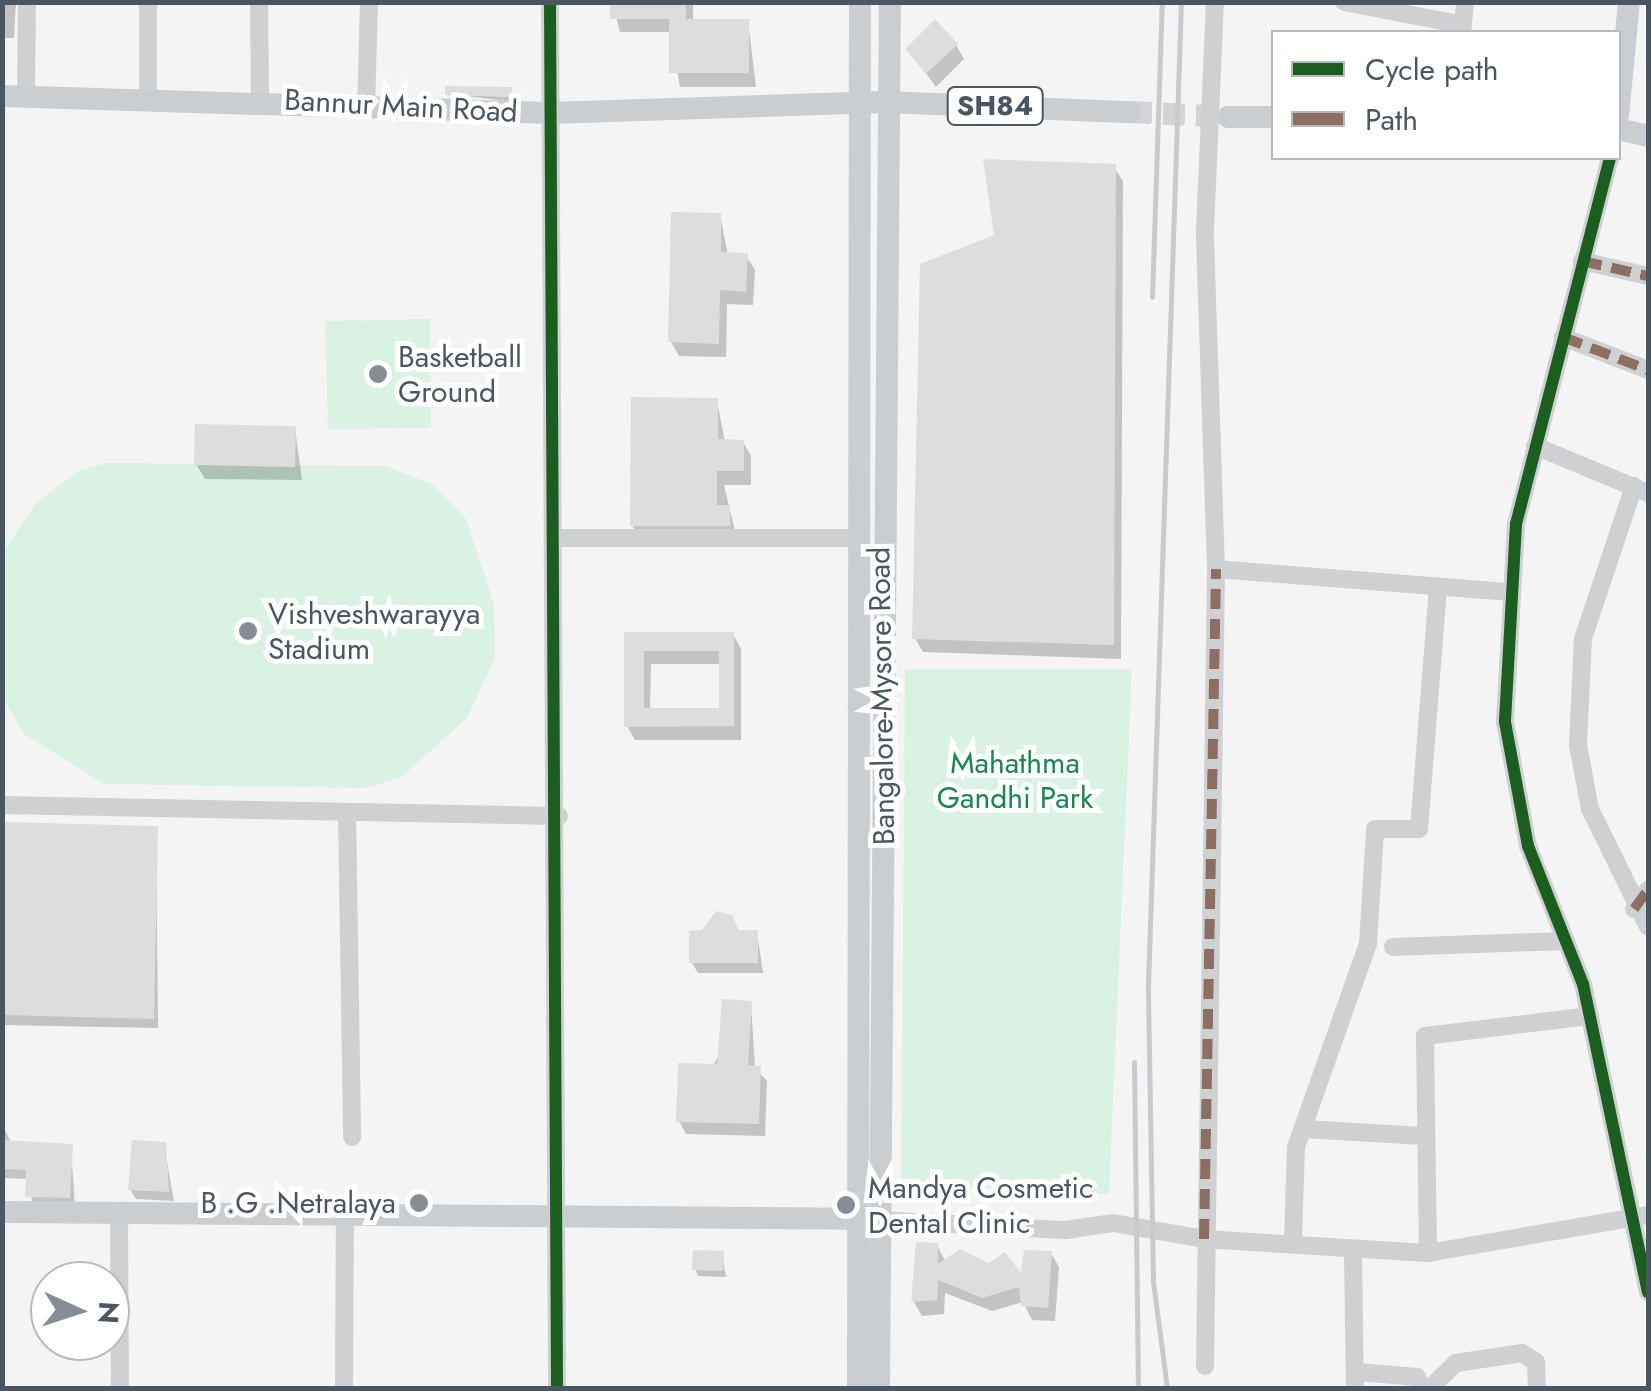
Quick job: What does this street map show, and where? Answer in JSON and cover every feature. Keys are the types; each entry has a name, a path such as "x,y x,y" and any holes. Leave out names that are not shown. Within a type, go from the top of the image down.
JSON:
{"main road":[{"name":"Bangalore-Mysore Road","path":"860,2 859,538 870,1219 878,1388"},
{"name":"Bangalore-Mysore Road","path":"858,1388 870,1219 890,2"},
{"path":"1621,85 1629,2"},
{"name":"Bannur Main Road","path":"14,96 260,97 366,110 550,113 859,103"},
{"name":"SH84","path":"859,103 1130,112"},
{"path":"1228,117 1271,117"},
{"path":"1621,130 1648,136"},
{"path":"2,1212 345,1220 555,1216 870,1219"}],"street":[{"path":"14,96 26,2"},
{"path":"148,2 148,98"},
{"path":"260,2 260,97"},
{"path":"366,110 369,2"},
{"path":"550,2 558,816 556,1388"},
{"path":"1205,1366 1216,570 1206,230 1215,2"},
{"path":"1344,2 1463,29 1465,2"},
{"path":"1609,160 1535,446 1510,592 1512,786 1590,1016 1640,1216 1648,1292"},
{"path":"1582,262 1648,276"},
{"path":"1563,337 1648,370"},
{"path":"1535,446 1641,490 1583,638 1578,745 1590,809 1634,909 1648,927"},
{"path":"556,538 859,538"},
{"path":"1216,570 1510,592"},
{"path":"1293,1241 1303,1129 1368,944 1375,828 1419,830 1438,588"},
{"path":"2,805 558,816"},
{"path":"346,812 352,1137"},
{"path":"1634,909 1648,890"},
{"path":"1393,948 1566,941"},
{"path":"1428,1252 1420,1045 1432,1031 1590,1016"},
{"path":"1303,1129 1424,1136"},
{"path":"119,1213 120,1388"},
{"path":"870,1219 1066,1230 1113,1223 1204,1239 1293,1241 1353,1252 1428,1252 1640,1216"},
{"path":"344,1388 345,1220"},
{"path":"1353,1252 1357,1380 1416,1376 1421,1388"},
{"path":"1430,1388 1456,1363 1522,1353 1536,1362 1536,1388"}],"green space":[{"name":"Basketball Ground","path":"430,319 431,428 328,429 325,321"},
{"name":"Vishveshwarayya Stadium","path":"107,463 385,466 432,484 466,519 494,604 495,658 467,718 400,778 365,788 104,784 24,734 2,697 2,554 35,504 78,471"},
{"name":"Mahathma Gandhi Park","path":"905,669 1132,669 1109,1194 901,1184"}],"building":[{"path":"610,2 686,2 686,19 749,19 749,73 669,73 669,19 610,19"},
{"path":"935,19 958,44 926,74 905,49"},
{"path":"445,86 512,87 512,97 445,95"},
{"path":"983,159 1116,164 1114,645 912,639 920,264 994,235"},
{"path":"671,212 721,213 721,252 748,253 746,292 720,290 719,344 668,342"},
{"path":"631,397 718,398 718,439 744,440 744,471 717,471 717,505 730,505 730,526 630,526"},
{"path":"195,424 296,426 295,467 194,465"},
{"path":"624,632 734,632 734,726 624,727","holes":["644,651 719,651 719,708 644,708"]},
{"path":"2,822 158,826 154,1019 2,1015"},
{"path":"716,911 732,915 739,930 758,930 758,963 689,963 689,931 702,930"},
{"path":"722,999 752,1001 748,1065 761,1066 759,1124 676,1122 678,1063 717,1064"},
{"path":"2,1140 73,1144 70,1198 25,1197 26,1170 2,1169"},
{"path":"132,1140 166,1142 169,1192 128,1190"},
{"path":"916,1242 938,1243 938,1264 960,1249 989,1263 1005,1252 1021,1273 1024,1250 1052,1251 1048,1308 1021,1306 1019,1287 982,1298 938,1280 937,1300 911,1302"},
{"path":"693,1250 724,1251 723,1271 692,1270"}],"tunnel":[{"path":"1130,112 1228,117"}],"railway":[{"path":"1152,297 1162,2"},
{"path":"1167,1388 1153,1281 1148,985 1181,2"},
{"path":"1134,1062 1138,1388"}],"marked path":[{"path":"1582,261 1648,276"},
{"path":"1563,337 1648,370"},
{"path":"1204,1239 1216,569"},
{"path":"1634,909 1648,890"}],"cycle path":[{"path":"550,2 557,1388"},
{"path":"1609,160 1516,524 1505,722 1528,846 1583,984 1648,1292"}],"place":[{"name":"Basketball Ground","path":"378,374"},
{"name":"Vishveshwarayya Stadium","path":"248,631"},
{"name":"B .G .Netralaya","path":"419,1203"},
{"name":"Mandya Cosmetic Dental Clinic","path":"846,1205"}]}
